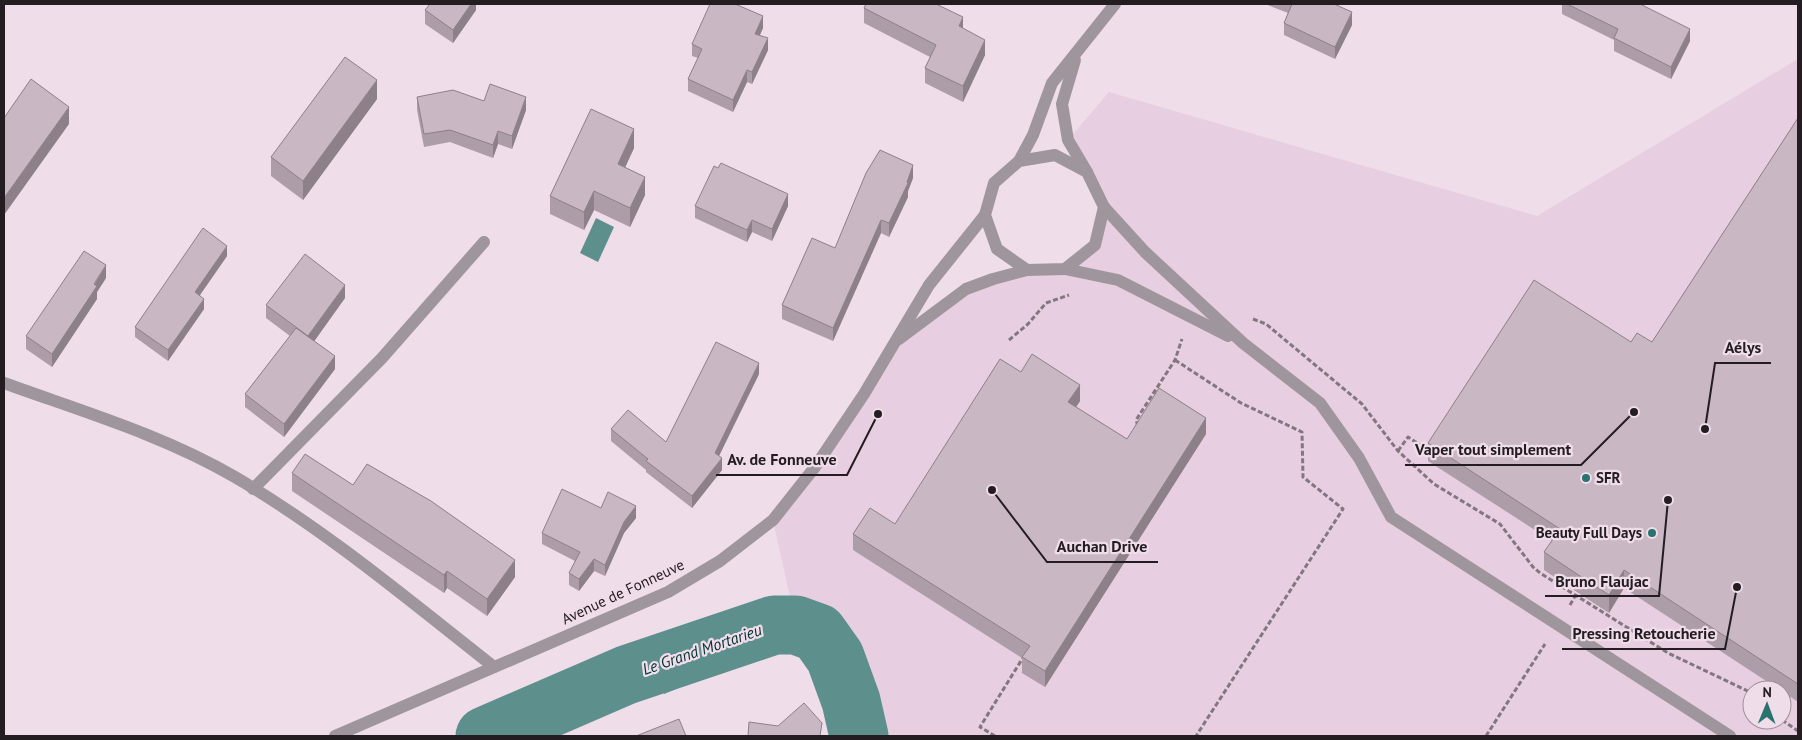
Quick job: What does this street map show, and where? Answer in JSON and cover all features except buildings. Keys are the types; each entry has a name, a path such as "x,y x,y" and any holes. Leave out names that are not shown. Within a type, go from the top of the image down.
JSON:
{"street":[{"name":"Avenue de Fonneuve","path":"335,736 668,592 720,562 772,520 815,467 864,394 929,285 985,215 994,183 1019,161 1033,135 1052,83 1115,4"},
{"name":"Avenue de Fonneuve","path":"1077,54 1062,104 1068,140 1087,172 1104,207 1145,252 1242,343"},
{"path":"1019,161 1055,155 1087,172"},
{"path":"1065,269 1095,245 1104,207"},
{"path":"985,215 997,249 1027,270"},
{"path":"253,489 382,358 484,242"},
{"name":"Avenue de Fonneuve","path":"893,343 966,288 993,278 1027,270 1065,269 1118,280 1242,343"},
{"path":"1242,343 1320,403 1359,458 1391,517 1730,736"},
{"path":"4,383 152,436 234,476 326,537 494,667"}],"path":[{"path":"1009,340 1028,324 1046,303 1075,293"},
{"path":"1248,316 1266,324 1362,404 1398,451 1434,484 1500,524 1533,567 1561,587 1668,653 1742,688"},
{"path":"1139,428 1136,420 1175,360 1183,339 1176,334"},
{"path":"1175,360 1241,404 1302,432 1303,477 1343,509 1196,736"},
{"path":"1398,451 1408,437 1432,453"},
{"path":"995,736 980,726 1025,655"}],"shaded area":[{"path":"1798,59 1798,736 859,736 851,701 835,657 818,633 796,625 773,520 893,343 966,289 1027,270 1065,269 1095,245 1104,207 1068,140 1109,92 1537,216"},
{"path":"596,218 614,227 598,262 580,253"},
{"path":"693,663 700,679 664,694 658,678"}],"waterway":[{"name":"Le Grand Mortarieu","path":"485,736 626,675 774,625 796,625 818,633 835,657 851,701 859,736"}],"place":[{"name":"Vaper tout simplement","path":"1634,412"},
{"name":"Av. de Fonneuve","path":"878,414"},
{"name":"Aélys","path":"1705,429"},
{"name":"SFR","path":"1586,478"},
{"name":"Auchan Drive","path":"992,490"},
{"name":"Bruno Flaujac","path":"1668,500"},
{"name":"Beauty Full Days","path":"1652,533"},
{"name":"Pressing Retoucherie","path":"1737,587"}]}
